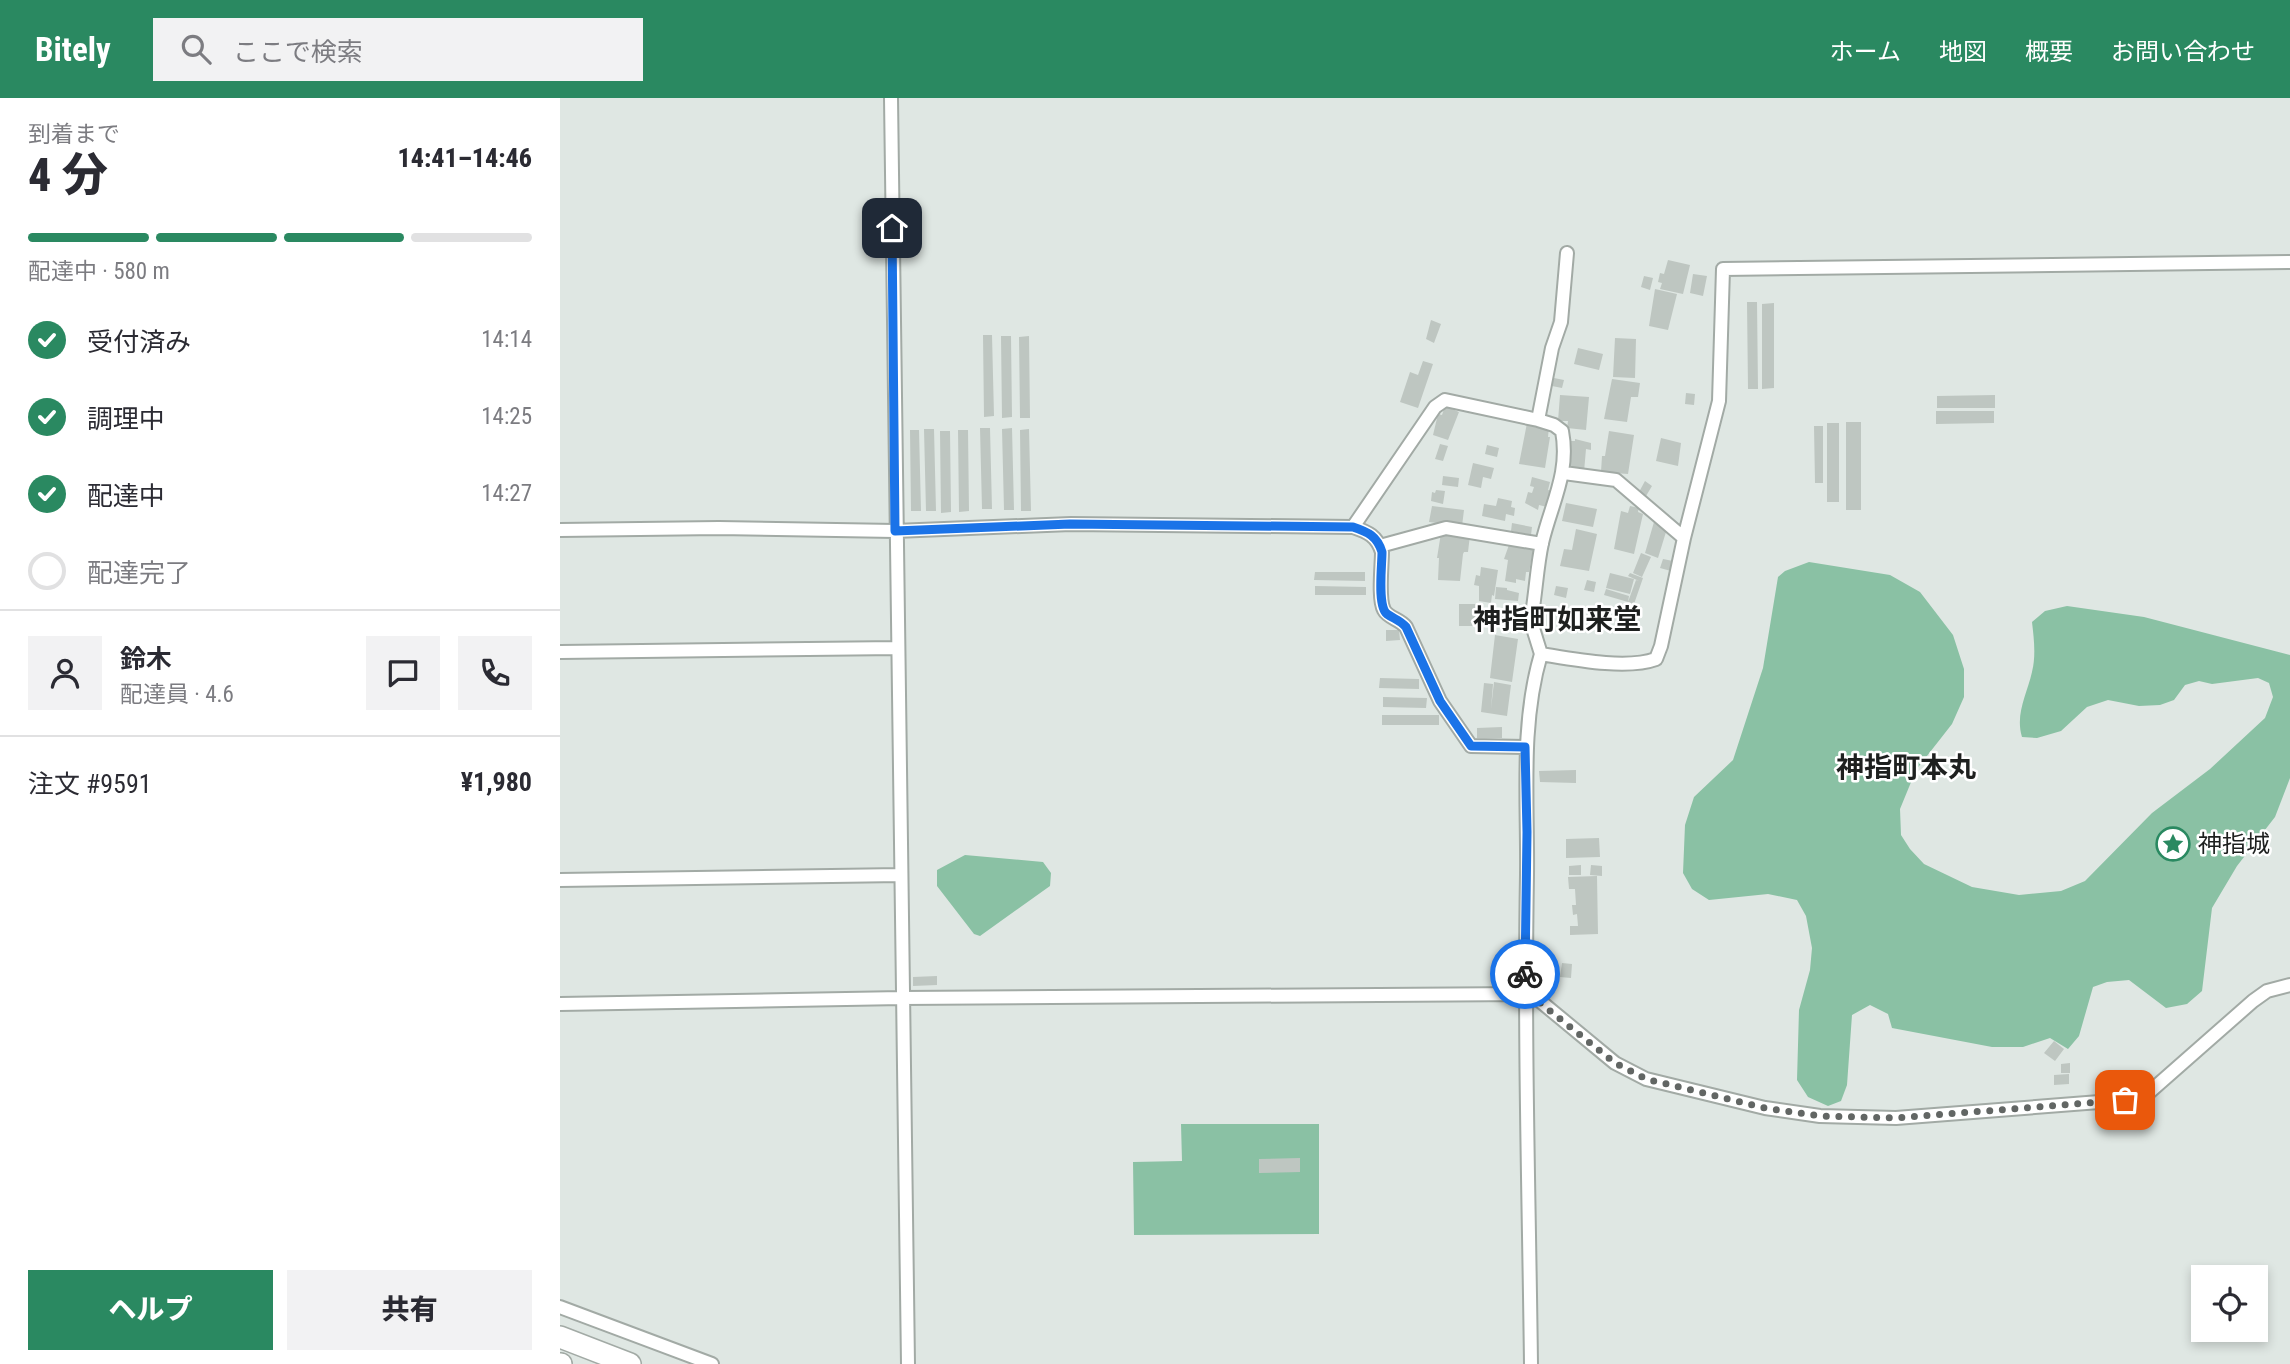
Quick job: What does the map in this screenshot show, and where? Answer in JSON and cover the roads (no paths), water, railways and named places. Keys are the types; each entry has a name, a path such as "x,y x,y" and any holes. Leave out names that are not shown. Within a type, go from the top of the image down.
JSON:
{"highway":[{"path":"560,1337 630,1364"}],"street":[{"path":"891,98 908,1364"},
{"path":"1538,420 1552,348 1561,322 1567,253"},
{"path":"1541,654 1614,662 1644,663 1656,659 1719,401 1723,270 2290,262"},
{"path":"1353,527 1436,407 1445,400 1538,420 1554,425 1562,431 1563,473 1542,544 1532,614 1532,625 1541,654 1536,670 1525,747 1525,994 1531,1364"},
{"path":"1563,473 1616,480 1684,538"},
{"path":"560,530 719,528 895,531 1070,524 1353,527 1372,534 1380,546 1381,604 1385,613 1406,627 1440,701 1471,746 1525,747"},
{"path":"1380,546 1446,528 1542,544"},
{"path":"560,652 898,648"},
{"path":"560,880 901,875"},
{"path":"560,1004 902,998 1525,994 1539,1002 1615,1063 1646,1079 1765,1108 1820,1116 1896,1118 2125,1100 2145,1096 2253,1001 2267,991 2290,985"},
{"path":"560,1307 712,1364"}],"place":[{"name":"神指城","path":"2173,844"}],"district":[{"name":"神指町如来堂","path":"1557,619"},
{"name":"神指町本丸","path":"1906,767"}]}
